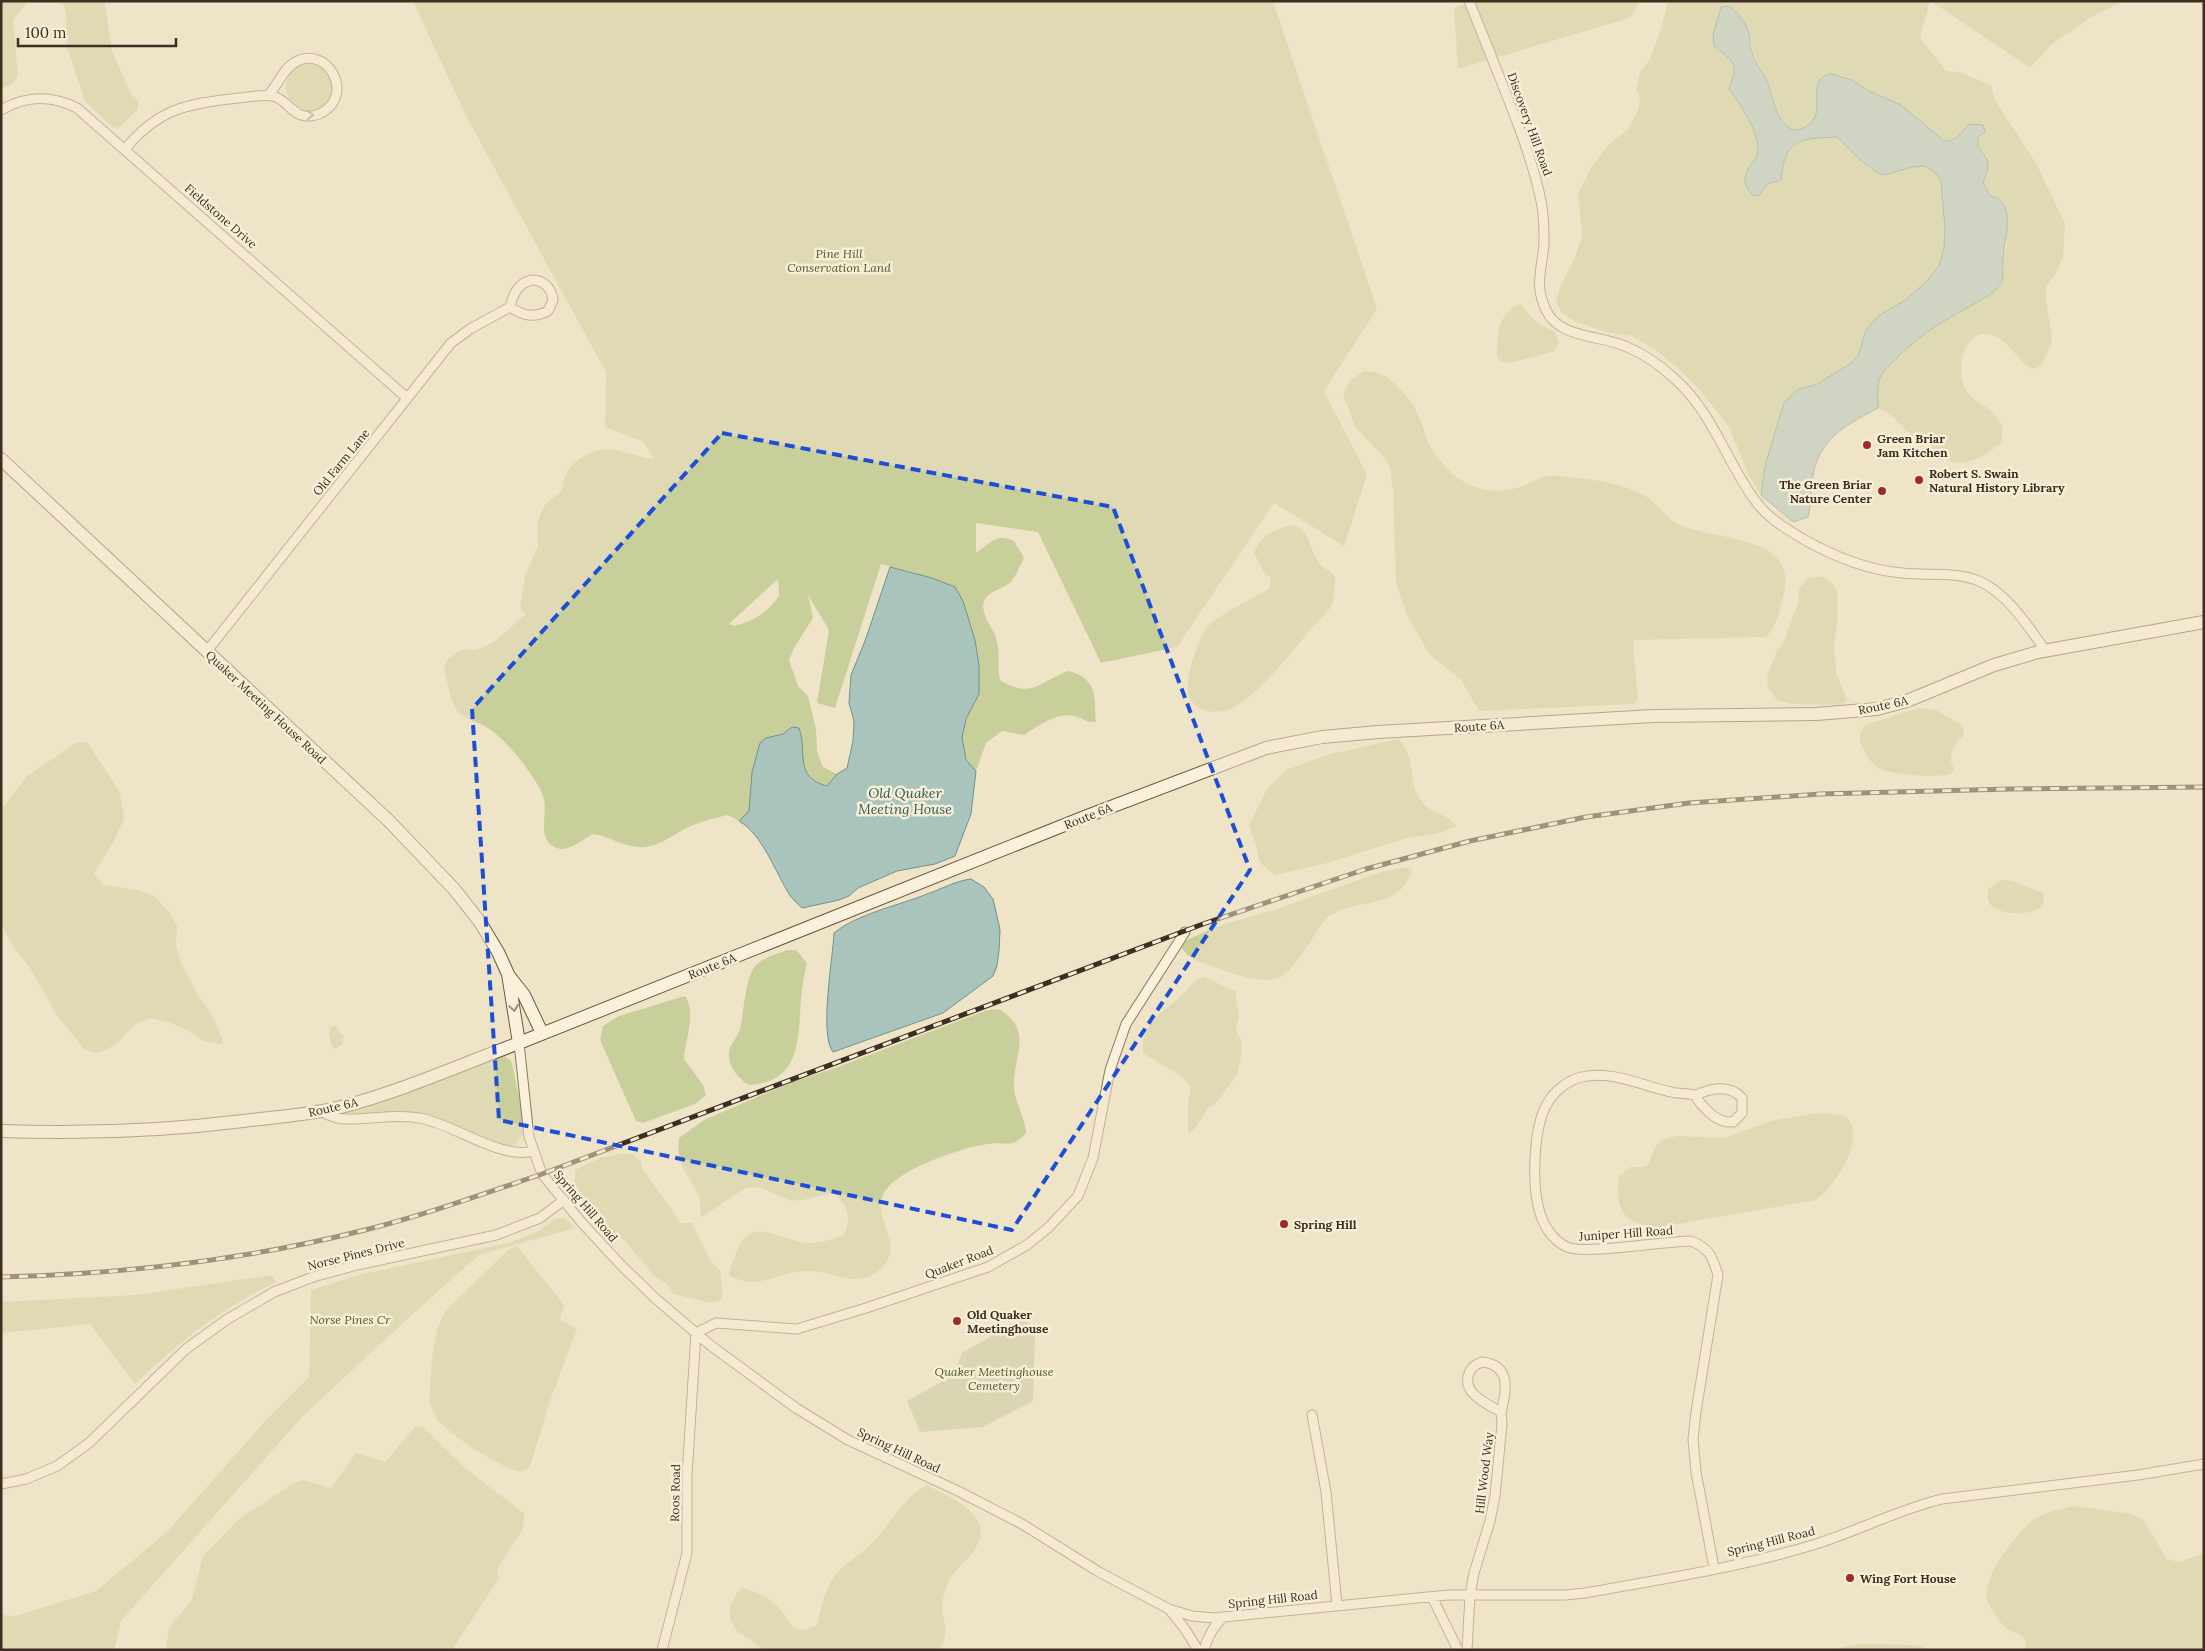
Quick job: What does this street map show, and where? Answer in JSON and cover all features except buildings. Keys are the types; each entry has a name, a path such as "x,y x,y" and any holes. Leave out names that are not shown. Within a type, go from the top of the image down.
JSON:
{"main road":[{"name":"Quaker Meeting House Road","path":"1,459 389,821 436,868 480,922 498,952 508,974 524,995 542,1033"},
{"name":"Route 6A","path":"1,1132 115,1132 220,1124 319,1111 388,1092 519,1043 1105,809 1266,748 1322,737 1378,732 1653,716 1816,714 1864,711 1908,701 1994,665 2045,650 2204,622"},
{"name":"Quaker Meeting House Road","path":"508,974 519,1043"}],"street":[{"name":"Discovery Hill Road","path":"1468,1 1504,88 1536,176 1542,205 1544,244 1538,278 1540,295 1550,319 1572,332 1626,346 1672,376 1686,389 1706,415 1754,500 1766,514 1782,526 1832,554 1872,568 1905,574 1952,575 1980,582 1997,593 2009,605 2045,650"},
{"path":"126,149 147,126 173,110 222,100 268,95 281,100 298,114 309,116 319,114 331,107 337,94 337,84 329,67 315,59 305,59 289,67 268,95"},
{"name":"Fieldstone Drive","path":"1,110 28,99 44,97 62,100 78,108 407,398"},
{"path":"540,280 552,295 552,306 548,310 534,316 526,316 510,307 514,292 525,282 540,280"},
{"name":"Old Farm Lane","path":"207,651 450,343 470,329 510,307"},
{"name":"Quaker Road","path":"696,1333 716,1322 796,1329 866,1308 988,1267 1027,1244 1048,1228 1078,1196 1093,1158 1110,1070 1126,1024 1185,932"},
{"name":"Spring Hill Road","path":"519,1043 533,1151 542,1174 621,1265 696,1333 765,1387 848,1440 966,1495 1022,1524 1099,1572 1169,1609 1192,1616 1222,1618 1432,1597 1585,1593 1783,1553 1819,1543 1911,1506 1942,1499 2128,1476 2204,1464"},
{"name":"Juniper Hill Road","path":"1695,1096 1714,1117 1725,1122 1732,1122 1742,1113 1742,1098 1732,1090 1715,1089 1695,1096 1658,1089 1625,1079 1596,1075 1581,1077 1567,1083 1558,1089 1547,1103 1542,1115 1536,1154 1536,1194 1540,1215 1548,1230 1567,1247 1578,1250 1691,1241 1704,1246 1713,1259 1718,1275 1696,1412 1694,1439 1696,1472 1714,1568"},
{"path":"319,1111 344,1119 392,1116 418,1118 514,1153 533,1151"},
{"name":"Norse Pines Drive","path":"1,1484 26,1479 57,1466 89,1442 186,1349 226,1320 274,1292 313,1277 357,1264 496,1235 540,1218 564,1200"},
{"name":"Roos Road","path":"662,1650 687,1553 687,1476 696,1333"},
{"name":"Hill Wood Way","path":"1467,1650 1470,1595 1474,1573 1490,1521 1495,1496 1502,1424 1500,1412 1505,1397 1503,1374 1491,1363 1478,1363 1472,1366 1467,1376 1468,1385 1478,1399 1500,1412"},
{"name":"Spring Hill Road","path":"1312,1416 1326,1492 1337,1605"},
{"path":"1432,1597 1458,1650"},
{"path":"1169,1609 1185,1629 1198,1650"},
{"path":"1204,1650 1207,1638 1214,1626 1222,1618"}],"highlighted area":[{"path":"722,433 1113,507 1250,870 1012,1230 499,1120 472,709"}],"green space":[{"path":"1,1 36,1 27,2 13,20 18,76 12,84 1,89"},
{"path":"59,1 108,1 105,4 112,51 131,94 138,100 138,109 120,127 113,128 85,101 67,46 64,5"},
{"name":"Pine Hill Conservation Land","path":"413,1 1273,1 1377,309 1324,391 1367,475 1344,546 1274,503 1177,647 1101,663 1038,532 976,523 976,553 994,540 1002,538 1014,541 1024,558 1011,582 987,596 983,608 997,641 1000,680 1011,686 1028,689 1069,671 1079,675 1086,679 1093,691 1096,722 1067,715 1054,718 1024,735 1002,731 986,743 976,771 966,760 962,737 966,719 979,694 963,601 955,587 932,578 881,564 835,708 817,703 829,630 808,595 813,618 794,648 789,660 798,686 808,696 816,729 817,751 823,767 837,774 827,786 818,783 807,773 803,761 802,736 792,727 783,734 766,738 749,811 739,821 728,815 709,820 691,826 652,846 632,846 593,834 567,848 556,848 550,844 545,835 545,805 542,793 536,782 521,760 502,739 485,726 464,717 458,712 451,697 444,668 448,659 462,649 471,650 489,645 526,614 520,608 525,576 538,546 537,525 541,512 545,505 562,490 567,473 574,463 588,454 607,449 654,459 644,442 605,427 606,372 467,118","holes":["778,579 779,596 765,612 754,619 734,626 729,624"]},
{"path":"1474,1 1641,1 1629,18 1458,69 1454,8"},
{"path":"1668,1 1930,1 1920,38 1946,71 1959,72 1991,85 1995,100 2037,165 2065,224 2063,257 2055,275 2046,286 2046,300 2052,337 2050,347 2041,366 2033,369 2028,367 2004,342 1994,336 1985,334 1977,336 1970,341 1966,348 1961,366 1961,375 1966,390 1974,399 1995,415 2003,428 2001,443 1986,454 1961,463 1950,462 1917,441 1893,417 1878,408 1880,378 1895,359 1932,329 2000,287 2004,269 2003,258 2007,243 1983,182 1988,173 1987,156 1981,150 1978,143 1978,137 1982,135 1969,124 1955,138 1944,141 1901,105 1837,74 1817,93 1818,107 1816,114 1809,124 1799,129 1789,127 1780,118 1755,56 1751,41 1716,26 1714,42 1720,50 1733,60 1736,66 1735,75 1729,89 1748,119 1758,145 1758,152 1745,176 1758,196 1767,184 1781,180 1783,166 1790,149 1796,144 1813,139 1837,137 1860,160 1878,173 1885,175 1912,167 1924,166 1934,171 1941,181 1945,229 1944,248 1939,266 1926,282 1904,301 1878,316 1866,330 1858,356 1850,364 1817,384 1797,390 1784,403 1765,466 1761,495 1749,476 1729,427 1700,390 1681,371 1657,351 1632,336 1606,332 1572,320 1562,313 1556,302 1561,285 1576,255 1582,235 1578,194 1591,168 1608,145 1628,129 1638,110 1640,98 1636,89 1640,72 1650,59 1661,29"},
{"path":"1931,1 2124,1 2093,16 2052,44 2030,68"},
{"path":"309,64 322,68 328,74 332,87 328,100 322,106 309,110 296,106 290,100 286,87 290,74 296,68"},
{"path":"1518,304 1521,304 1536,321 1555,332 1559,342 1555,351 1510,363 1503,362 1497,358 1497,342 1500,327 1506,314"},
{"path":"1363,371 1376,372 1387,377 1402,391 1417,412 1427,439 1440,461 1451,472 1468,484 1498,491 1520,487 1546,476 1581,478 1605,482 1628,488 1647,497 1678,524 1694,530 1751,543 1767,550 1779,561 1785,576 1778,618 1773,628 1766,637 1635,640 1633,643 1638,700 1635,704 1479,711 1461,680 1429,654 1407,615 1396,584 1393,490 1390,468 1384,457 1355,427 1343,394 1349,382"},
{"path":"1293,525 1303,531 1319,563 1335,576 1335,590 1331,607 1279,668 1240,704 1231,709 1218,712 1199,708 1190,699 1188,678 1202,635 1217,619 1269,589 1271,579 1263,571 1254,553 1264,537"},
{"path":"1810,577 1823,577 1832,583 1837,591 1837,625 1834,644 1836,672 1847,700 1842,705 1792,704 1777,700 1768,688 1767,676 1777,651 1783,644 1799,600 1799,588"},
{"path":"1917,708 1936,710 1963,726 1964,735 1952,753 1953,773 1925,776 1890,772 1875,766 1866,754 1860,739 1863,728 1872,723"},
{"path":"1398,739 1407,751 1415,787 1420,799 1429,808 1448,818 1456,826 1437,834 1407,838 1327,863 1275,875 1260,863 1249,825 1267,789 1286,770 1327,755"},
{"path":"87,742 120,792 124,819 114,841 94,873 104,885 138,890 154,896 169,912 177,926 176,945 181,963 197,993 212,1015 223,1040 222,1044 203,1041 187,1030 168,1022 150,1018 134,1025 117,1044 105,1050 95,1053 84,1049 56,1014 32,971 13,946 1,924 1,810 27,776 76,743"},
{"path":"1406,867 1412,870 1406,883 1398,892 1378,901 1354,906 1331,915 1322,924 1291,969 1278,978 1261,980 1233,973 1192,958 1187,955 1181,946 1189,939 1219,926 1274,910 1381,872"},
{"path":"2001,880 2013,881 2043,893 2044,901 2040,907 2024,913 2004,912 1996,909 1989,902 1988,889"},
{"path":"788,950 796,950 807,963 802,987 795,1051 790,1064 781,1075 767,1082 749,1085 733,1070 729,1053 740,1029 749,978 759,962"},
{"path":"1204,977 1235,991 1239,1016 1236,1030 1241,1040 1241,1056 1238,1073 1218,1101 1208,1108 1194,1130 1188,1133 1188,1102 1191,1087 1182,1077 1143,1053 1143,1043 1149,1026 1155,1019 1194,982"},
{"path":"685,996 690,1010 690,1018 684,1059 703,1085 706,1095 695,1104 643,1123 636,1121 600,1040 603,1026 619,1016"},
{"path":"999,1009 1011,1018 1017,1028 1019,1038 1014,1083 1015,1095 1026,1133 1021,1138 1008,1144 994,1143 978,1146 944,1156 912,1170 889,1186 882,1197 881,1207 891,1249 884,1265 868,1277 851,1279 821,1272 806,1271 749,1282 729,1275 737,1250 743,1239 750,1233 768,1232 807,1243 821,1242 844,1235 848,1223 847,1212 842,1202 832,1193 803,1200 791,1200 762,1188 751,1188 744,1189 700,1218 699,1197 683,1168 679,1156 679,1138 704,1120 792,1082 835,1068 987,1010"},
{"path":"335,1026 344,1036 342,1045 335,1049 332,1047 329,1033 330,1027"},
{"path":"505,1056 511,1061 513,1067 524,1127 522,1136 511,1146 505,1147 414,1112 350,1115 347,1113"},
{"path":"1818,1113 1846,1117 1853,1128 1853,1138 1851,1150 1839,1174 1816,1200 1661,1227 1639,1224 1631,1220 1621,1207 1618,1199 1619,1176 1630,1167 1648,1165 1655,1147 1661,1140 1677,1136 1725,1138 1771,1121"},
{"path":"632,1154 641,1161 642,1168 681,1223 692,1223 711,1262 720,1270 723,1298 717,1302 707,1302 674,1294 667,1284 653,1275 627,1243 600,1221 575,1184 575,1170 600,1158"},
{"name":"Norse Pines Cr","path":"557,1218 565,1218 575,1228 479,1255 302,1417 121,1621 114,1650 1,1650 1,1615 16,1616 96,1591 167,1532 267,1419 309,1377 311,1290 359,1275 512,1242 539,1231"},
{"path":"517,1246 564,1305 560,1319 577,1329 550,1401 530,1467 521,1472 508,1468 475,1450 453,1434 437,1420 429,1401 432,1358 437,1330 445,1311 508,1250"},
{"path":"272,1275 276,1282 236,1304 201,1327 135,1384 90,1324 1,1333 1,1302 136,1295"},
{"name":"Quaker Meetinghouse Cemetery","path":"1024,1317 1035,1333 1033,1401 983,1427 920,1432 907,1401 954,1375 962,1353"},
{"path":"422,1426 466,1469 525,1514 522,1531 497,1569 499,1578 452,1650 166,1650 169,1627 192,1600 203,1556 239,1519 294,1483 303,1480 331,1488 356,1453 385,1462 415,1427"},
{"path":"927,1485 972,1512 978,1521 981,1532 978,1543 947,1585 942,1606 945,1638 939,1650 764,1650 737,1631 730,1620 730,1606 742,1587 770,1600 796,1629 808,1629 817,1625 826,1592 836,1574 870,1545 911,1496"},
{"path":"2075,1506 2131,1514 2143,1519 2167,1559 2179,1562 2204,1553 2204,1650 2025,1650 2025,1639 2004,1626 1988,1602 1987,1590 1990,1579 2002,1555 2019,1533 2028,1525 2044,1514"},
{"path":"1861,1644 1917,1645 1929,1650 1836,1650"}],"water":[{"path":"1729,6 1739,15 1746,26 1754,59 1766,79 1778,114 1783,123 1789,128 1797,129 1807,126 1812,121 1817,110 1817,92 1820,80 1829,73 1852,80 1869,91 1901,105 1944,141 1955,138 1969,124 1983,125 1985,132 1978,137 1978,143 1979,148 1987,159 1988,165 1983,182 1990,196 1999,200 2007,214 2003,276 2000,285 1990,295 1948,319 1909,346 1885,370 1879,382 1878,408 1846,426 1829,441 1817,462 1812,480 1808,517 1793,522 1761,495 1765,466 1784,403 1797,390 1817,384 1850,364 1858,356 1866,330 1878,316 1904,301 1926,282 1939,266 1944,248 1945,229 1941,181 1934,171 1924,166 1912,167 1885,175 1878,173 1860,160 1837,137 1804,140 1790,148 1783,166 1781,180 1767,184 1758,196 1752,195 1745,181 1748,170 1757,155 1758,149 1755,133 1748,118 1729,89 1734,73 1733,63 1714,46 1713,35 1721,7"},
{"name":"Old Quaker Meeting House","path":"890,567 932,578 955,587 963,601 975,640 979,666 979,694 966,719 962,737 966,760 976,771 971,814 955,856 935,864 897,871 858,888 849,896 839,900 802,908 789,894 755,835 739,821 749,811 752,772 760,743 766,738 783,734 792,727 799,728 806,770 816,782 827,786 837,774 847,768 853,741 854,721 849,703 851,675 865,641"},
{"path":"971,879 984,887 993,899 997,916 1000,930 999,950 997,966 993,976 943,1013 833,1052 827,1030 827,1013 834,933 843,926 866,915 954,883"}],"railway":[{"path":"1,1277 93,1273 185,1264 320,1241 410,1218 542,1174 1203,924 1366,869 1470,841 1586,817 1689,803 1820,794 2010,789 2204,787"}],"place":[{"name":"Green Briar Jam Kitchen","path":"1867,445"},
{"name":"Robert S. Swain Natural History Library","path":"1919,480"},
{"name":"The Green Briar Nature Center","path":"1882,491"},
{"name":"Spring Hill","path":"1284,1224"},
{"name":"Old Quaker Meetinghouse","path":"957,1321"},
{"name":"Wing Fort House","path":"1850,1578"}]}
